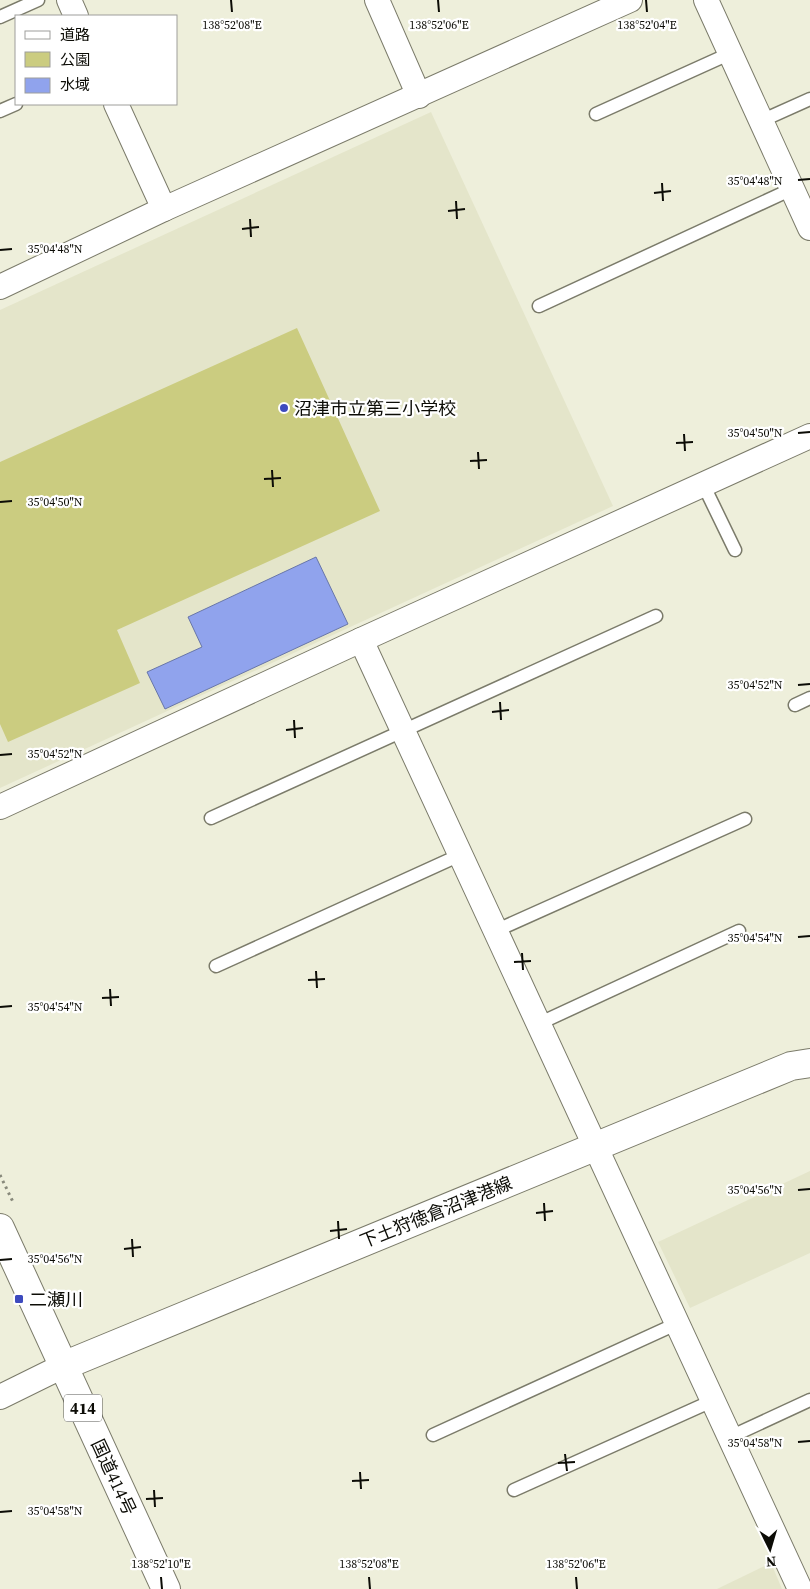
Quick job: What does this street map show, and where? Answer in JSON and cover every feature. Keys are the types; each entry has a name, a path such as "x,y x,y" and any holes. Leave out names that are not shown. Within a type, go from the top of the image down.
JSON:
{"main road":[{"name":"下土狩徳倉沼津港線","path":"63,1366 790,1066 810,1063"},
{"name":"国道414号","path":"0,1228 166,1589"}],"street":[{"path":"69,0 76,15"},
{"path":"377,0 419,96"},
{"path":"0,287 164,209 630,0"},
{"path":"706,0 810,228"},
{"path":"116,105 164,209"},
{"path":"0,807 361,640 810,436"},
{"path":"361,640 800,1589"},
{"path":"0,1397 63,1366"}],"lane":[{"path":"0,17 38,0"},
{"path":"596,114 731,53"},
{"path":"761,121 810,100"},
{"path":"0,111 15,104"},
{"path":"539,306 792,189"},
{"path":"703,484 734,550"},
{"path":"212,818 656,616"},
{"path":"795,705 810,698"},
{"path":"495,931 745,819"},
{"path":"216,966 460,855"},
{"path":"538,1024 740,931"},
{"path":"433,1435 676,1324"},
{"path":"730,1437 810,1400"},
{"path":"514,1490 712,1401"}],"shaded area":[{"name":"沼津市立第三小学校","path":"431,112 613,506 0,788 0,310"},
{"path":"810,1171 810,1253 690,1308 658,1242"},
{"path":"771,1563 782,1589 717,1589"}],"green space":[{"path":"297,328 380,511 117,630 140,683 8,742 0,724 0,462"}],"water":[{"path":"316,557 348,624 165,709 147,672 202,647 188,617"}],"place":[{"name":"沼津市立第三小学校","path":"284,408"},
{"name":"二瀬川","path":"19,1299"}]}
